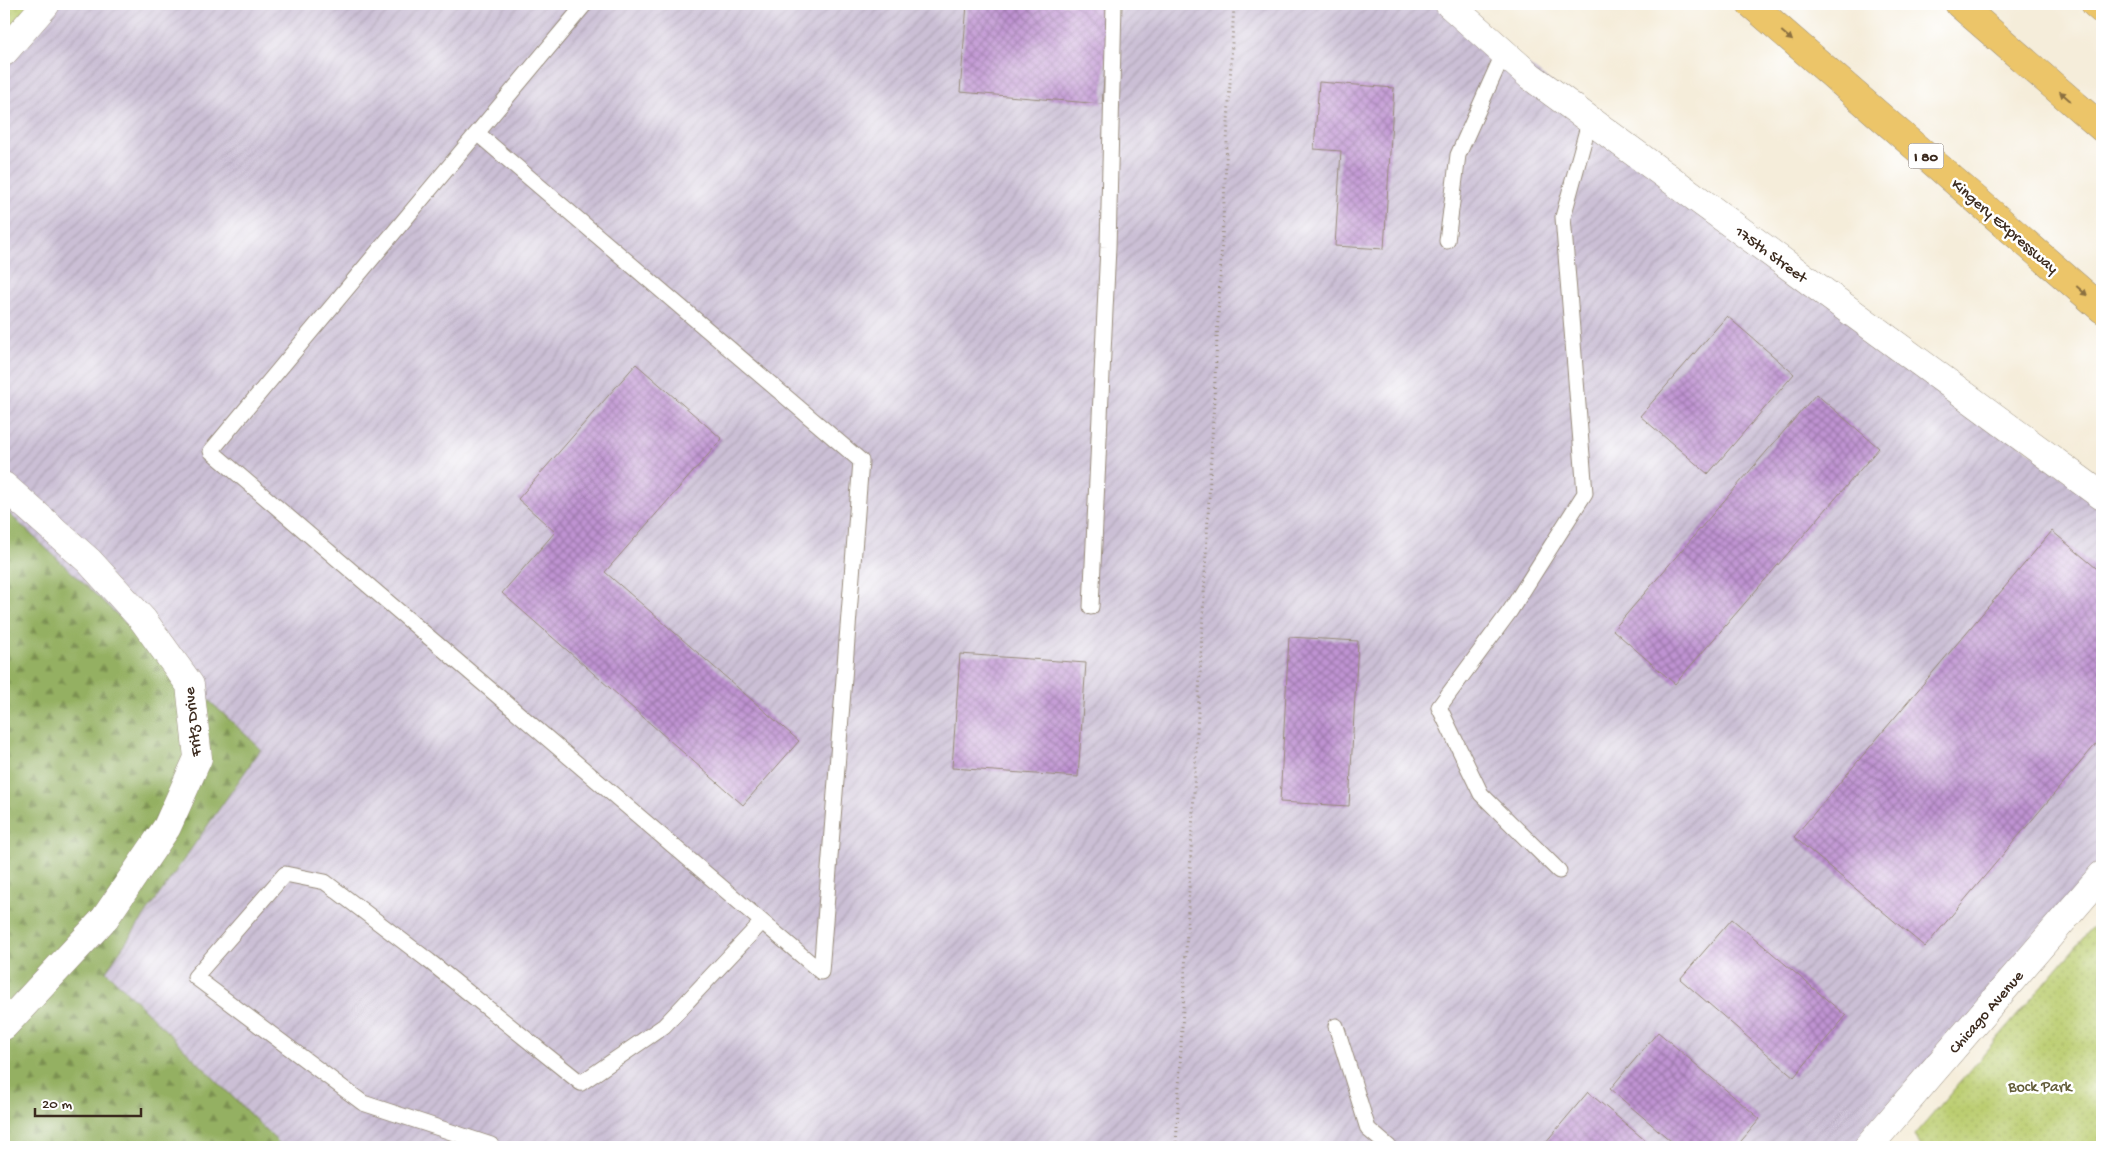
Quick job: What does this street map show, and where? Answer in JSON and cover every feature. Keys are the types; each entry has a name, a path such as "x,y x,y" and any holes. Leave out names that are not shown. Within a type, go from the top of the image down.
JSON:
{"highway":[{"name":"Kingery Expressway","path":"1750,4 2102,309"},
{"path":"1959,4 2102,128"},
{"path":"2095,4 2102,10"}],"street":[{"path":"4,52 46,4"},
{"name":"175th Street","path":"1449,4 1530,76 2102,496"},
{"name":"Fritz Drive","path":"4,486 89,561 143,620 190,685 198,758 167,827 105,918 4,1026"},
{"name":"Chicago Avenue","path":"1868,1147 2102,875"}],"lane":[{"path":"477,133 861,461 821,972 211,451 477,133 585,4"},
{"path":"1090,607 1108,247 1114,4"},
{"path":"1447,241 1458,155 1504,52"},
{"path":"1558,870 1481,794 1439,707 1510,611 1585,493 1564,217 1590,119"},
{"path":"490,1145 362,1103 195,977 285,874 325,882 430,961 581,1083 664,1026 762,922"},
{"path":"1336,1026 1368,1129 1389,1147"}],"path":[{"path":"1176,1147 1234,4"}],"shaded area":[{"path":"48,4 1450,4 2102,507 2102,875 1868,1147 283,1147 106,971 261,749 4,509 4,55"}],"green space":[{"path":"4,4 48,4 4,55"},
{"path":"4,509 261,749 106,971 283,1147 4,1147"},
{"name":"Bock Park","path":"2102,916 2102,1147 1921,1147 1915,1135"}],"building":[{"path":"967,4 1110,4 1102,104 960,92"},
{"path":"1319,82 1394,88 1384,249 1335,246 1341,151 1314,149"},
{"path":"1727,316 1794,374 1708,474 1640,416"},
{"path":"636,364 722,439 605,572 799,741 743,805 502,593 555,532 518,499"},
{"path":"1816,394 1879,448 1675,684 1613,630"},
{"path":"2052,531 2102,573 2102,737 1925,947 1794,837"},
{"path":"1289,637 1358,641 1349,806 1280,802"},
{"path":"960,654 1086,663 1078,777 952,768"},
{"path":"1732,919 1846,1016 1794,1077 1680,979"},
{"path":"1658,1032 1760,1119 1736,1147 1678,1147 1610,1089"},
{"path":"1588,1092 1653,1147 1551,1147 1545,1143"}]}
